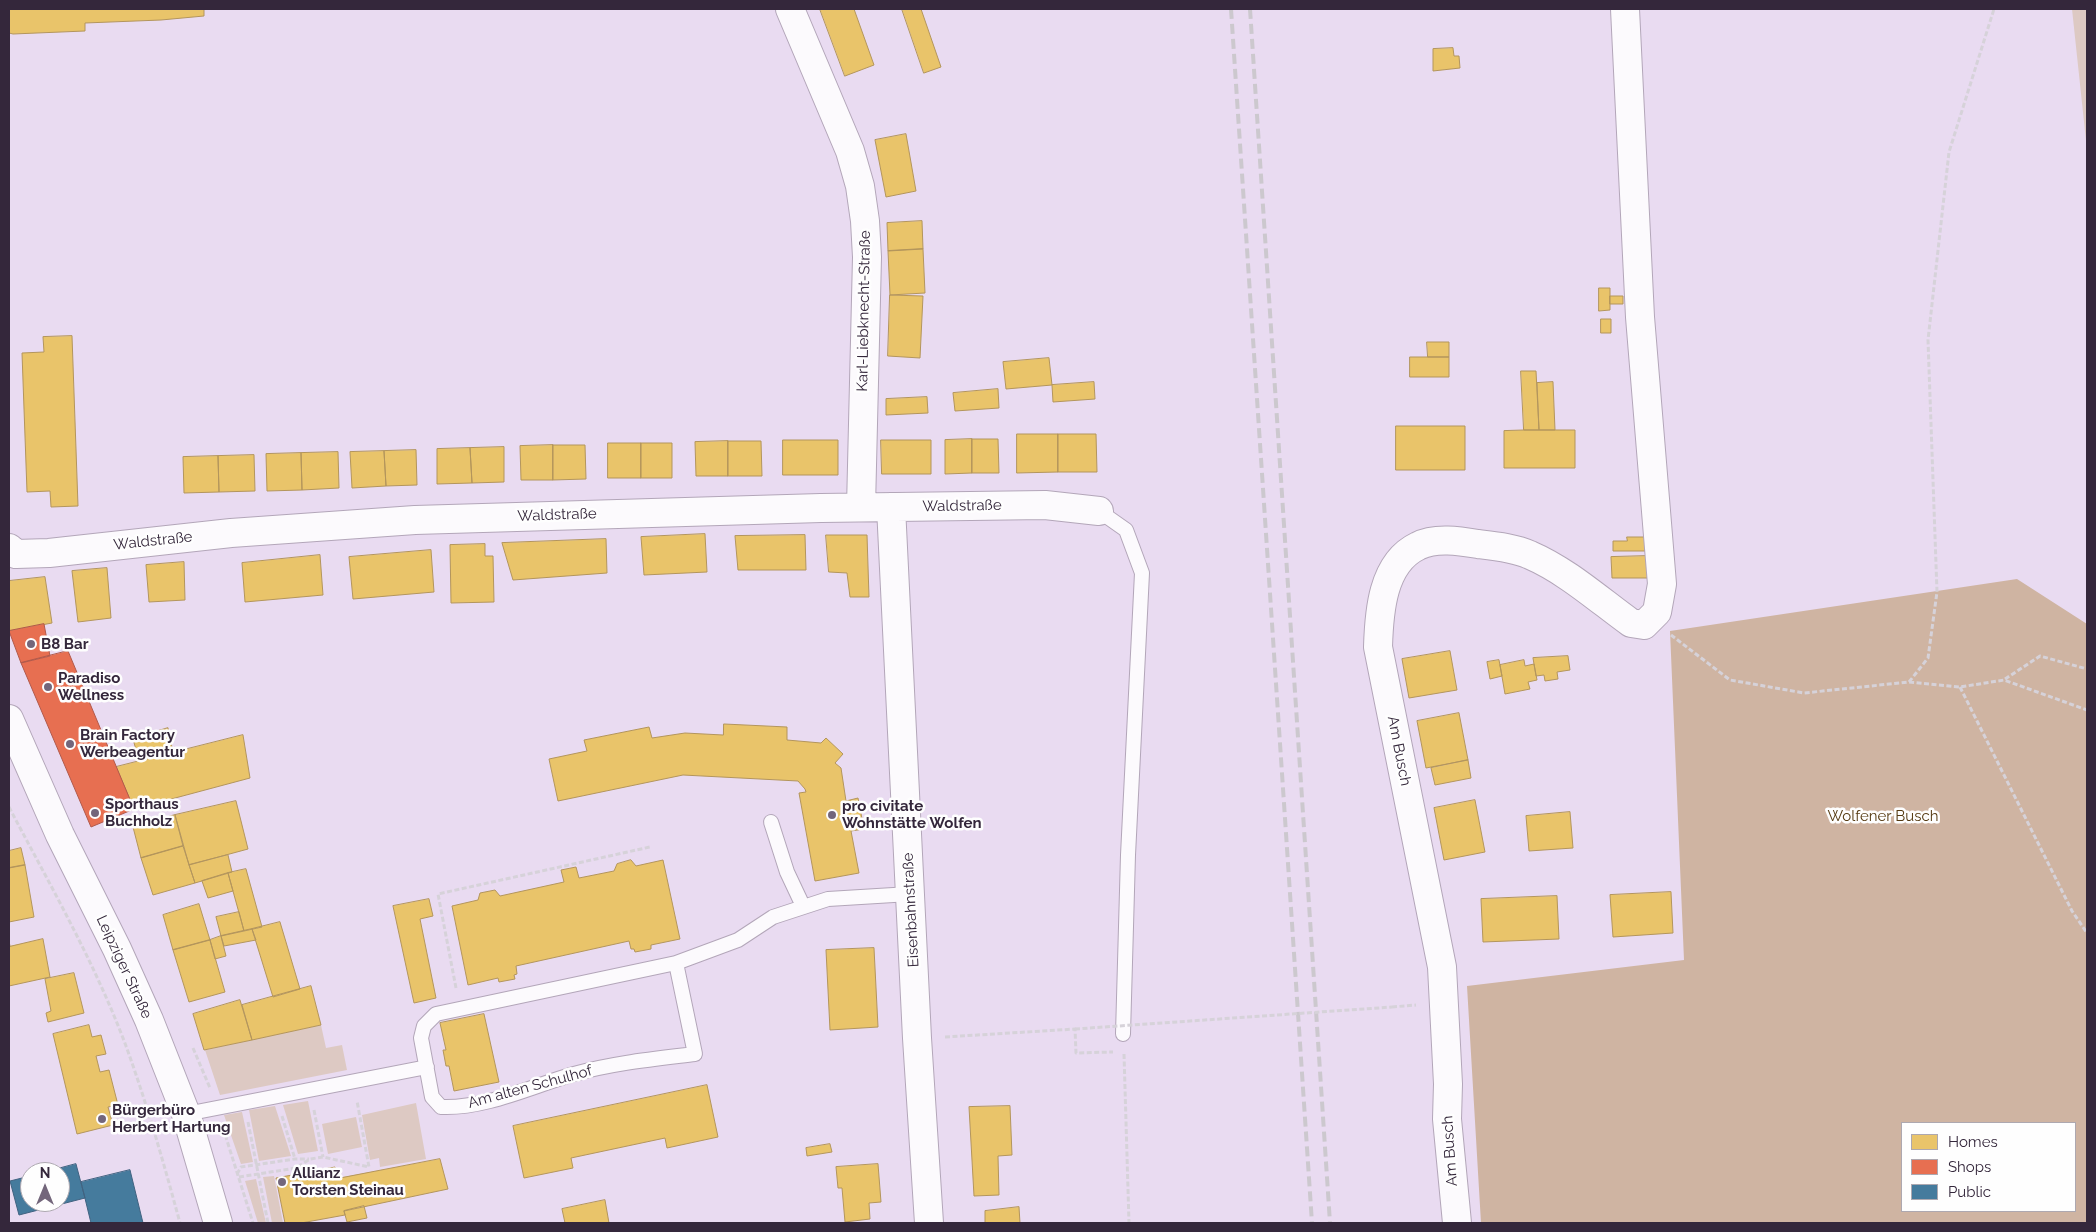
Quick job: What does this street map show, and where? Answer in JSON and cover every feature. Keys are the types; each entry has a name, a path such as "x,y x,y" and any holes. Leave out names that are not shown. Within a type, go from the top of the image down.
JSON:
{"street":[{"name":"Karl-Liebknecht-Straße","path":"790,9 850,151 860,186 865,221 867,257 861,507"},
{"path":"1626,9 1640,317 1662,584 1657,612 1650,620"},
{"name":"Waldstraße","path":"12,551 49,553 231,533 415,520 624,512 1046,505 1099,511"},
{"name":"Eisenbahnstraße","path":"891,507 917,1038 929,1223"},
{"name":"Am Busch","path":"1457,1223 1447,1118 1448,1084 1442,967 1378,647 1379,614 1386,583 1401,560 1418,546 1439,541 1466,542 1529,554 1562,573 1631,623 1644,625 1650,620"},
{"name":"Leipziger Straße","path":"9,719 60,835 117,949 149,1020 186,1114 218,1223"}],"lane":[{"path":"1099,511 1126,530 1142,573 1128,845 1123,1034"},
{"path":"771,822 787,872 803,906"},
{"name":"Am alten Schulhof","path":"676,962 695,1054 610,1066 573,1075 520,1093 454,1108 441,1107 432,1097 421,1038 424,1026 436,1014 676,962 738,940 773,918 803,906 828,899 910,894"},
{"path":"186,1114 427,1068"}],"path":[{"path":"1909,682 1928,658 1938,592 1928,340 1949,152 1994,9"},
{"path":"1650,620 1730,680 1804,693 1909,682 1960,687 2004,680 2040,656 2087,669"},
{"path":"2004,680 2087,710"},
{"path":"1960,687 2072,912 2087,933"},
{"path":"9,807 60,904 97,980 125,1044 180,1223"},
{"path":"460,1008 438,894 650,847"},
{"path":"917,1038 1392,1007"},
{"path":"1076,1029 1076,1053 1124,1051"},
{"path":"1123,1034 1129,1223"},
{"path":"239,1177 296,1168 310,1160 323,1157 370,1167 353,1081"},
{"path":"310,1090 323,1157"},
{"path":"276,1096 295,1158"},
{"path":"246,1114 268,1223"},
{"path":"284,1160 295,1158 310,1160"}],"shaded area":[{"path":"2072,9 2087,9 2087,150"},
{"path":"321,1025 326,1048 342,1045 347,1070 220,1095 205,1050"},
{"path":"308,1101 318,1151 298,1154 283,1105"},
{"path":"416,1103 426,1159 380,1167 379,1158 370,1160 362,1115"},
{"path":"275,1106 291,1156 259,1161 249,1110"},
{"path":"242,1112 253,1162 241,1164 224,1115"},
{"path":"356,1117 362,1147 328,1154 322,1124"},
{"path":"274,1176 283,1223 272,1223 263,1177"},
{"path":"256,1179 266,1223 258,1223 245,1181"}],"green space":[{"name":"Wolfener Busch","path":"2017,579 2087,624 2087,1223 1481,1223 1467,986 1684,960 1670,631"}],"building: Homes":[{"path":"9,9 204,9 204,16 85,23 85,31 13,34 9,33"},
{"path":"820,9 854,9 874,65 845,76"},
{"path":"902,9 921,9 941,67 924,73"},
{"path":"1453,48 1454,56 1459,56 1460,68 1433,71 1433,49"},
{"path":"906,134 916,191 886,197 875,140"},
{"path":"922,221 923,249 888,251 887,223"},
{"path":"923,249 925,293 890,295 888,251"},
{"path":"1599,288 1610,288 1610,310 1599,311"},
{"path":"890,295 923,296 920,358 888,356"},
{"path":"1610,296 1623,296 1623,304 1610,304"},
{"path":"1601,319 1611,319 1611,333 1601,333"},
{"path":"72,336 78,506 51,507 50,491 27,492 22,353 44,352 43,337"},
{"path":"1427,342 1449,342 1449,357 1428,357"},
{"path":"1410,357 1449,357 1449,377 1410,377"},
{"path":"1049,358 1052,385 1006,389 1003,362"},
{"path":"1521,371 1536,371 1539,430 1524,430"},
{"path":"1094,382 1095,399 1053,402 1052,385"},
{"path":"1553,382 1555,430 1539,430 1537,383"},
{"path":"998,389 999,408 955,411 953,393"},
{"path":"927,397 928,413 886,415 886,399"},
{"path":"1396,426 1465,426 1465,470 1396,470"},
{"path":"1575,430 1575,468 1504,468 1504,431"},
{"path":"1017,434 1058,434 1058,472 1017,473"},
{"path":"1058,434 1096,434 1097,472 1058,472"},
{"path":"972,439 972,473 945,474 945,440"},
{"path":"972,439 998,439 999,473 972,473"},
{"path":"783,440 838,440 838,475 783,475"},
{"path":"881,440 931,440 931,474 882,474"},
{"path":"728,441 728,476 696,476 695,442"},
{"path":"728,441 761,441 762,476 728,476"},
{"path":"608,443 641,443 641,478 608,478"},
{"path":"641,443 672,443 672,478 641,478"},
{"path":"553,445 585,445 586,479 553,480"},
{"path":"553,445 553,480 521,480 520,446"},
{"path":"504,447 504,482 472,483 470,448"},
{"path":"470,448 472,483 437,484 437,449"},
{"path":"416,450 417,485 386,486 384,451"},
{"path":"384,451 386,486 352,488 350,452"},
{"path":"338,452 339,488 302,490 301,453"},
{"path":"301,453 302,490 267,491 266,454"},
{"path":"254,455 255,491 219,492 218,456"},
{"path":"218,456 219,492 184,493 183,457"},
{"path":"705,534 707,572 644,575 641,537"},
{"path":"805,535 806,570 738,570 735,536"},
{"path":"826,535 867,535 869,597 850,597 847,573 829,572"},
{"path":"1627,537 1645,537 1645,551 1613,551 1613,541 1627,541"},
{"path":"606,539 607,573 513,580 502,543"},
{"path":"485,544 485,556 493,556 494,602 451,603 450,545"},
{"path":"431,550 434,592 353,599 349,557"},
{"path":"320,555 323,595 245,602 242,563"},
{"path":"1647,556 1648,578 1612,578 1611,557"},
{"path":"184,562 185,600 149,602 146,565"},
{"path":"107,568 111,618 78,622 72,571"},
{"path":"45,577 52,623 9,631 9,581"},
{"path":"1450,651 1457,690 1409,698 1402,659"},
{"path":"1568,656 1570,670 1557,672 1558,679 1545,681 1544,675 1536,676 1533,658"},
{"path":"1499,660 1502,676 1490,679 1487,662"},
{"path":"1524,660 1525,666 1534,664 1537,680 1528,682 1530,689 1505,694 1500,665"},
{"path":"1459,713 1468,760 1426,768 1417,721"},
{"name":"pro civitate Wohnstätte Wolfen","path":"724,724 787,727 787,740 821,743 826,738 843,754 835,763 841,768 846,801 858,798 864,829 851,831 859,873 815,881 799,793 806,792 798,781 683,775 558,801 549,759 587,751 584,740 649,727 652,738 685,733 723,735"},
{"path":"168,728 173,752 139,761 133,739"},
{"path":"243,735 250,778 134,809 116,767"},
{"path":"1468,760 1471,778 1435,785 1431,768"},
{"path":"1475,800 1485,852 1444,860 1434,808"},
{"path":"236,801 248,849 189,865 175,815"},
{"path":"1570,812 1573,848 1529,851 1526,816"},
{"path":"175,815 183,846 141,858 133,827"},
{"path":"183,846 195,883 153,895 141,858"},
{"path":"21,848 25,865 9,868 9,851"},
{"path":"228,855 232,872 195,883 189,865"},
{"path":"631,860 636,866 663,860 680,939 651,945 651,949 635,952 634,949 631,949 629,941 516,966 517,974 514,975 515,979 499,982 498,978 468,985 452,906 478,900 480,893 495,890 500,896 564,882 561,870 576,867 579,878 614,871 617,864"},
{"path":"25,865 34,917 9,922 9,868"},
{"path":"246,869 262,927 244,931 228,873"},
{"path":"228,873 233,891 208,898 202,881"},
{"path":"1671,892 1673,933 1613,937 1610,895"},
{"path":"1557,896 1559,939 1483,942 1481,899"},
{"path":"429,899 433,916 420,919 436,998 414,1003 393,906"},
{"path":"199,904 210,940 173,950 163,915"},
{"path":"239,912 244,931 221,936 216,917"},
{"path":"280,922 300,989 273,997 252,929"},
{"path":"252,929 256,940 224,946 221,936"},
{"path":"221,936 226,956 215,959 210,940"},
{"path":"43,939 50,977 9,986 9,941 10,946"},
{"path":"210,940 225,992 189,1002 173,950"},
{"path":"874,948 878,1027 830,1030 826,950"},
{"path":"74,973 84,1013 48,1022 46,1013 51,1011 45,979"},
{"path":"311,986 321,1025 252,1040 242,1005"},
{"path":"240,1000 252,1040 204,1050 193,1014"},
{"path":"484,1014 499,1082 454,1091 449,1066 446,1066 443,1050 446,1050 440,1023"},
{"path":"89,1025 92,1037 101,1035 106,1054 96,1056 100,1072 109,1070 118,1105 108,1107 113,1125 77,1134 53,1034"},
{"path":"707,1085 718,1137 667,1148 665,1138 571,1158 573,1168 524,1178 513,1126"},
{"path":"1010,1106 1012,1155 998,1156 999,1195 974,1196 969,1107"},
{"path":"830,1144 832,1152 807,1156 806,1148"},
{"path":"440,1159 448,1189 344,1211 345,1215 301,1223 285,1223 276,1178 335,1167 338,1178"},
{"path":"878,1164 881,1202 869,1203 870,1219 845,1222 842,1188 838,1188 836,1167"},
{"path":"605,1200 609,1223 565,1223 562,1209"},
{"path":"364,1206 367,1218 347,1222 344,1211"},
{"path":"1019,1207 1020,1223 985,1223 985,1211"}],"building: Shops":[{"name":"B8 Bar","path":"44,624 50,656 21,663 9,631"},
{"path":"68,651 134,809 91,827 21,663"}],"building: Public":[{"path":"76,1164 85,1198 70,1202 70,1166"},
{"path":"130,1170 143,1223 91,1223 81,1182"},
{"path":"20,1178 20,1212 31,1212 19,1215 10,1181"}],"railway":[{"path":"1231,9 1312,1223"},
{"path":"1250,9 1330,1223"}],"place":[{"name":"B8 Bar","path":"31,644"},
{"name":"Paradiso Wellness","path":"48,687"},
{"name":"Brain Factory Werbeagentur","path":"70,744"},
{"name":"Sporthaus Buchholz","path":"95,813"},
{"name":"pro civitate Wohnstätte Wolfen","path":"832,815"},
{"name":"Bürgerbüro Herbert Hartung","path":"102,1119"},
{"name":"Allianz Torsten Steinau","path":"282,1182"}]}
